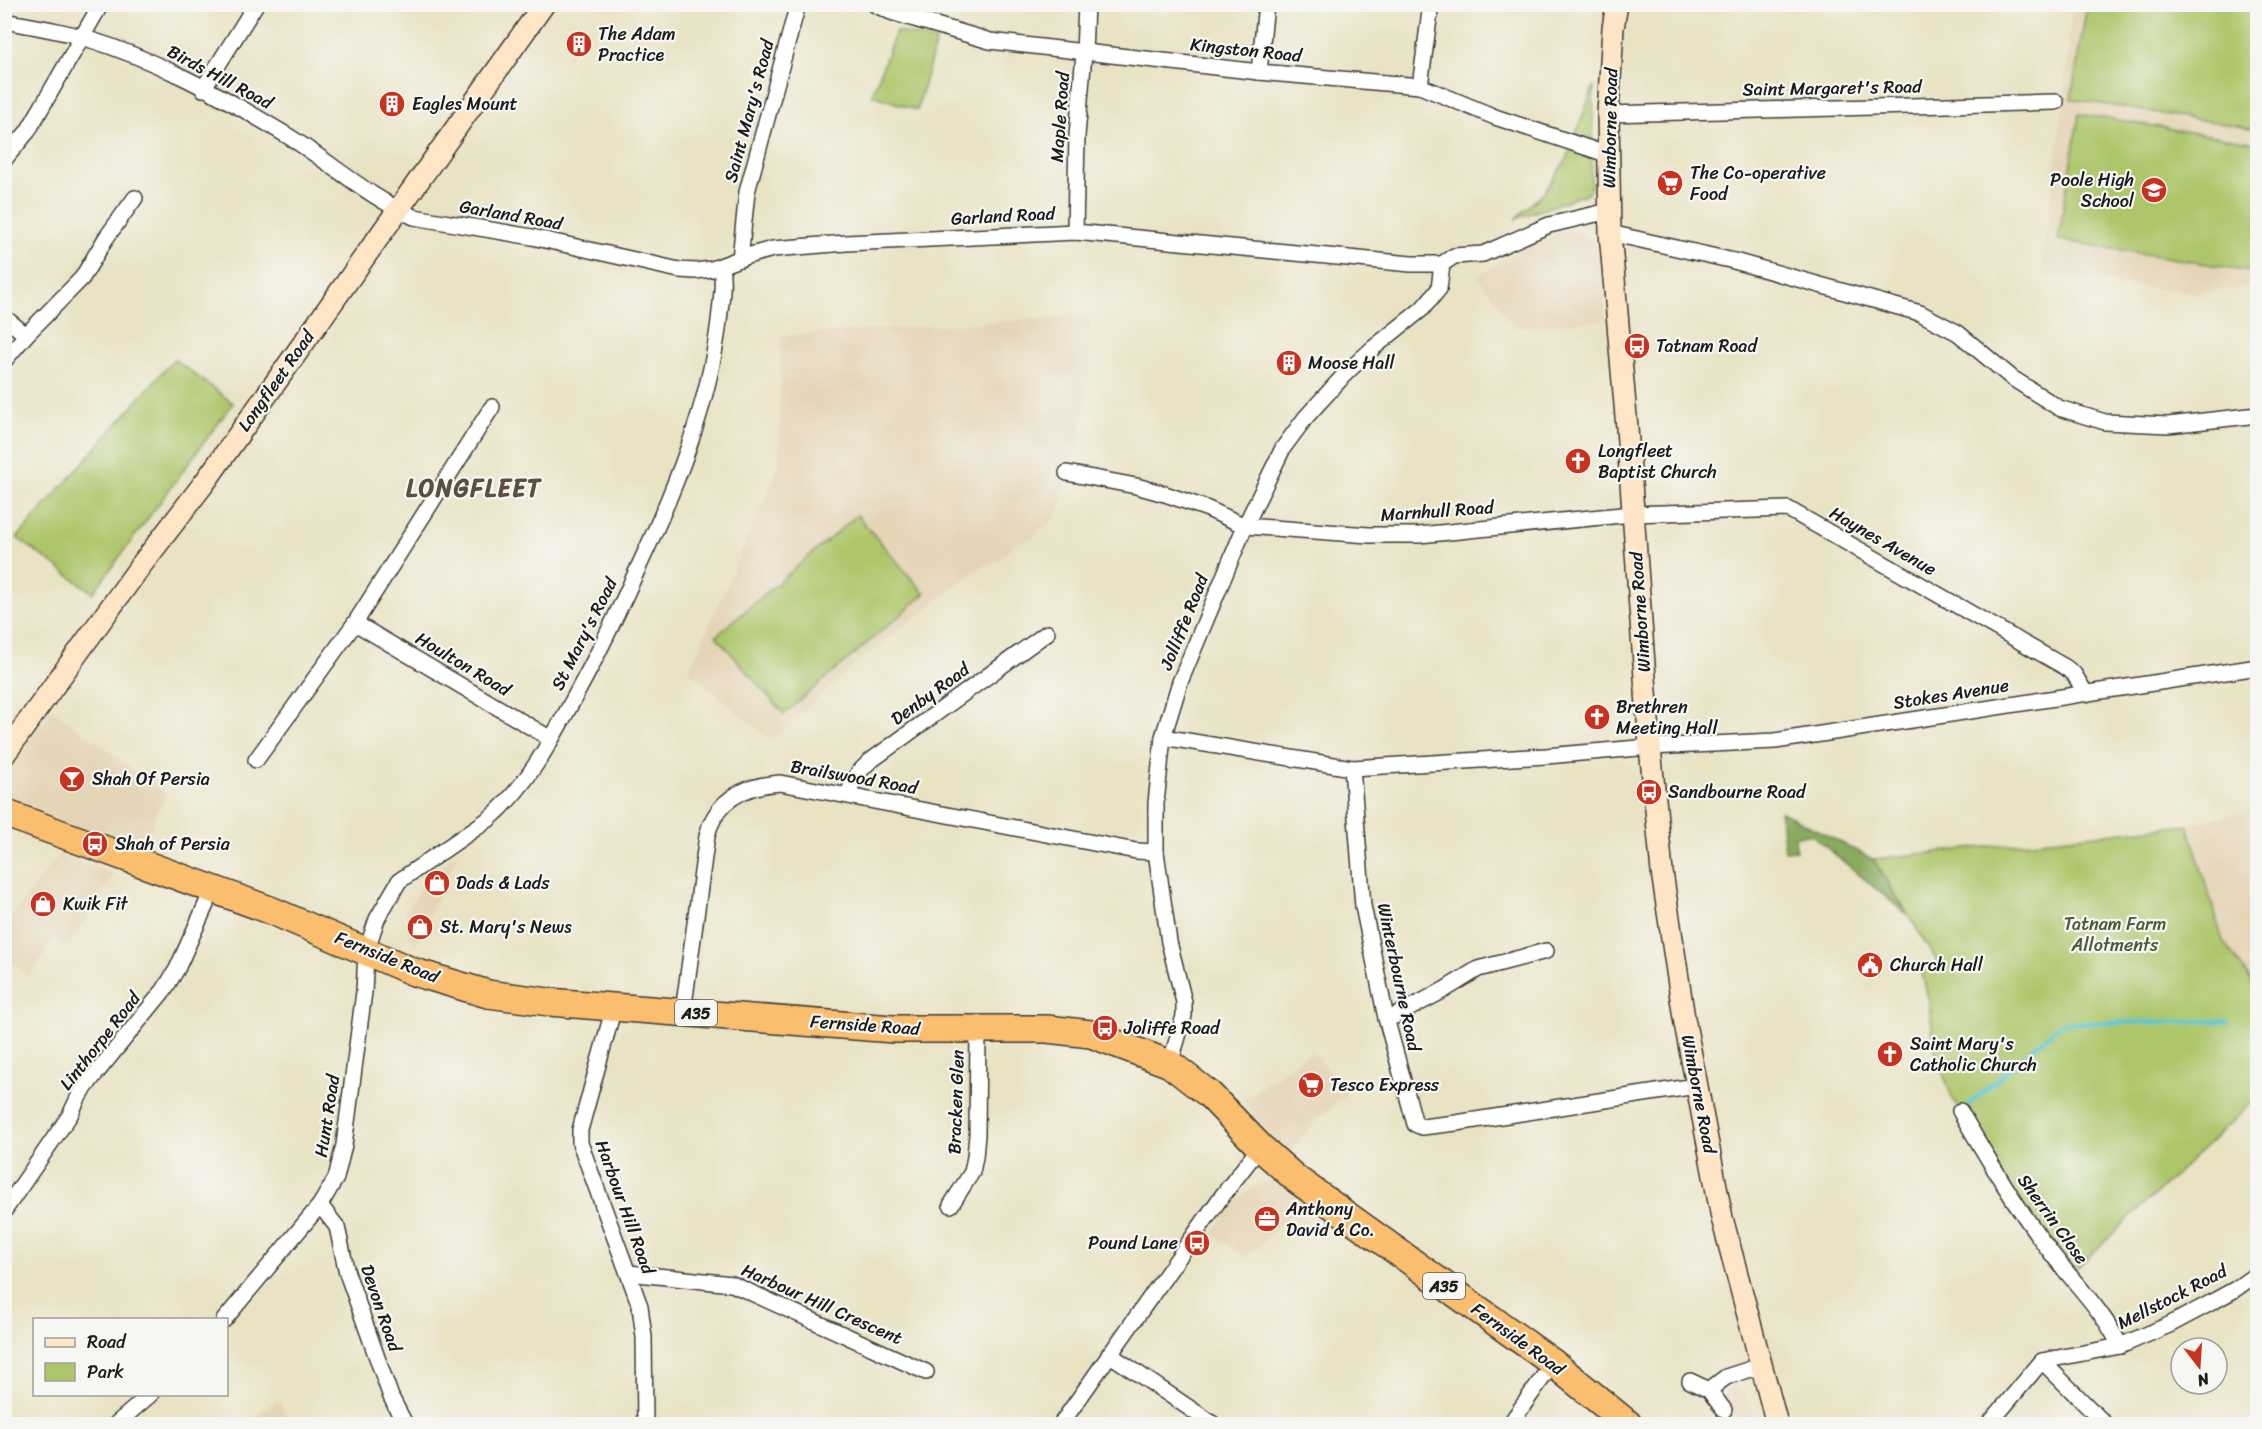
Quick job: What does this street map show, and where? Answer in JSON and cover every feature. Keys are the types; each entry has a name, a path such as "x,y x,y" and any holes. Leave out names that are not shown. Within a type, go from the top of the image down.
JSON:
{"highway":[{"name":"Fernside Road","path":"4,813 280,914 414,972 488,994 549,1002 892,1029 1047,1029 1091,1034 1170,1064 1210,1095 1260,1147 1296,1179 1552,1363 1628,1425"}],"main road":[{"name":"Longfleet Road","path":"4,755 139,568 205,482 544,4"},
{"name":"Wimborne Road","path":"1617,4 1613,28 1608,114 1610,233 1627,428 1650,747 1662,872 1696,1086 1722,1218 1777,1425"}],"street":[{"path":"4,160 28,131 101,4"},
{"path":"203,89 256,4"},
{"name":"Saint Mary's Road","path":"743,257 747,192 798,4"},
{"name":"Kingston Road","path":"874,4 891,12 990,41 1259,72 1420,86 1538,133 1609,156"},
{"name":"Maple Road","path":"1075,232 1077,136 1086,4"},
{"path":"1259,72 1266,4"},
{"path":"1420,86 1431,4"},
{"name":"Birds Hill Road","path":"4,21 83,37 173,71 283,133 398,210"},
{"name":"Saint Margaret's Road","path":"1608,114 2056,102"},
{"path":"4,361 82,278 106,238 135,198"},
{"name":"Garland Road","path":"398,210 414,217 532,237 679,270 695,271 722,266 743,257 773,249 846,243 1075,232 1411,264 1442,264 1454,256 1483,254 1549,225 1609,211"},
{"path":"1610,233 1734,261 1920,313 1958,333 2012,378 2059,408 2105,423 2168,425 2258,415"},
{"name":"Jolliffe Road","path":"1170,1064 1184,1016 1184,1002 1169,942 1156,852 1156,803 1163,737 1180,682 1245,526 1283,448 1306,417 1364,357 1422,309 1439,289 1442,264"},
{"name":"St Mary's Road","path":"366,952 377,919 399,881 502,808 551,739 614,622 673,488 695,428 716,347 723,278 722,266"},
{"path":"4,317 26,335"},
{"path":"256,760 355,623 492,407"},
{"path":"1067,473 1165,494 1208,509 1245,526"},
{"name":"Haynes Avenue","path":"1632,514 1788,509 2065,668 2074,674 2086,694"},
{"name":"Marnhull Road","path":"1245,526 1368,535 1419,535 1632,514"},
{"name":"Houlton Road","path":"355,623 551,739"},
{"name":"Denby Road","path":"847,795 858,773 869,762 1047,633"},
{"name":"Stokes Avenue","path":"1650,747 1775,741 2258,667"},
{"path":"1163,737 1352,768 1650,747"},
{"name":"Winterbourne Road","path":"1352,768 1363,906 1386,1018 1415,1124 1422,1127 1696,1086"},
{"name":"Brailswood Road","path":"683,1012 710,826 722,806 739,792 759,785 780,783 1124,849 1156,852"},
{"name":"Linthorpe Road","path":"4,1211 70,1115 79,1096 164,990 177,969 213,889"},
{"path":"1386,1018 1395,1016 1444,990 1478,969 1546,951"},
{"name":"Hunt Road","path":"226,1318 320,1205 336,1178 344,1145 364,992 366,952"},
{"name":"Harbour Hill Road","path":"614,1007 580,1130 580,1143 640,1306 644,1337 645,1425"},
{"name":"Bracken Glen","path":"951,1205 972,1172 975,1157 978,1135 978,1030"},
{"name":"Sherrin Close","path":"1960,1111 2004,1186 2049,1250 2111,1327 2120,1346"},
{"path":"1061,1425 1219,1200 1260,1147"},
{"name":"Devon Road","path":"320,1205 337,1227 347,1273 391,1397 405,1425"},
{"name":"Harbour Hill Crescent","path":"629,1273 732,1284 926,1372"},
{"name":"Mellstock Road","path":"2042,1361 2120,1346 2169,1325 2234,1290 2258,1273"},
{"path":"1109,1354 1213,1425"},
{"path":"1989,1425 2042,1361 2106,1425"},
{"path":"1510,1425 1552,1363"},
{"path":"1709,1389 1726,1377 1760,1366"},
{"path":"1690,1380 1709,1389 1724,1410"},
{"path":"116,1425 150,1396"}],"shaded area":[{"name":"Poole High School","path":"2072,5 2257,5 2257,286 2193,293 2040,275 2063,106"},
{"path":"1568,230 1579,232 1596,244 1601,257 1606,320 1515,327 1478,277 1535,241"},
{"path":"1090,315 1090,373 1076,458 1064,487 1060,510 1053,520 1031,539 1018,542 1001,559 978,569 866,655 771,741 689,671 779,466 781,336"},
{"path":"52,709 166,794 139,853 17,806 8,796 5,788 8,770"},
{"path":"2257,808 2257,989 2223,941 2188,825"},
{"path":"459,851 416,945 408,932 406,913 421,886"},
{"path":"59,855 114,874 68,948 54,940 29,976 5,958 5,925"},
{"path":"1312,1050 1348,1095 1317,1119 1287,1157 1242,1101"},
{"path":"1279,1177 1307,1198 1247,1257 1212,1235 1230,1206 1253,1187"},
{"path":"1735,1387 1745,1394 1756,1424 1724,1424 1736,1415 1727,1409 1722,1396 1726,1390"},
{"path":"279,1398 289,1424 246,1424"}],"green space":[{"path":"2087,5 2257,5 2257,129 2071,99"},
{"path":"896,31 936,41 917,110 872,95"},
{"path":"1594,85 1591,188 1586,194 1515,219 1544,192 1567,159"},
{"path":"2079,114 2257,143 2257,272 2058,240"},
{"path":"174,359 233,403 93,593 17,538"},
{"path":"857,515 925,594 784,714 716,636"},
{"path":"1780,811 1873,859 1907,915 1812,835 1795,836 1796,850 1785,851"},
{"name":"Tatnam Farm Allotments","path":"2188,825 2223,941 2257,989 2257,1098 2069,1275 2004,1186 1952,1098 1936,1055 1922,973 1937,961 1873,859"}],"waterway":[{"path":"1969,1104 2062,1023 2228,1021"}],"place":[{"name":"The Adam Practice","path":"579,44"},
{"name":"Eagles Mount","path":"392,104"},
{"name":"The Co-operative Food","path":"1670,183"},
{"name":"Poole High School","path":"2154,190"},
{"name":"Tatnam Road","path":"1637,346"},
{"name":"Moose Hall","path":"1289,363"},
{"name":"Longfleet Baptist Church","path":"1578,461"},
{"name":"Brethren Meeting Hall","path":"1597,717"},
{"name":"Shah Of Persia","path":"72,779"},
{"name":"Sandbourne Road","path":"1649,792"},
{"name":"Shah of Persia","path":"95,844"},
{"name":"Dads & Lads","path":"437,883"},
{"name":"Kwik Fit","path":"43,904"},
{"name":"St. Mary's News","path":"420,927"},
{"name":"Church Hall","path":"1870,965"},
{"name":"Joliffe Road","path":"1105,1028"},
{"name":"Saint Mary's Catholic Church","path":"1890,1054"},
{"name":"Tesco Express","path":"1311,1085"},
{"name":"Anthony David & Co.","path":"1267,1219"},
{"name":"Pound Lane","path":"1197,1243"}],"district":[{"name":"LONGFLEET","path":"474,488"}]}
